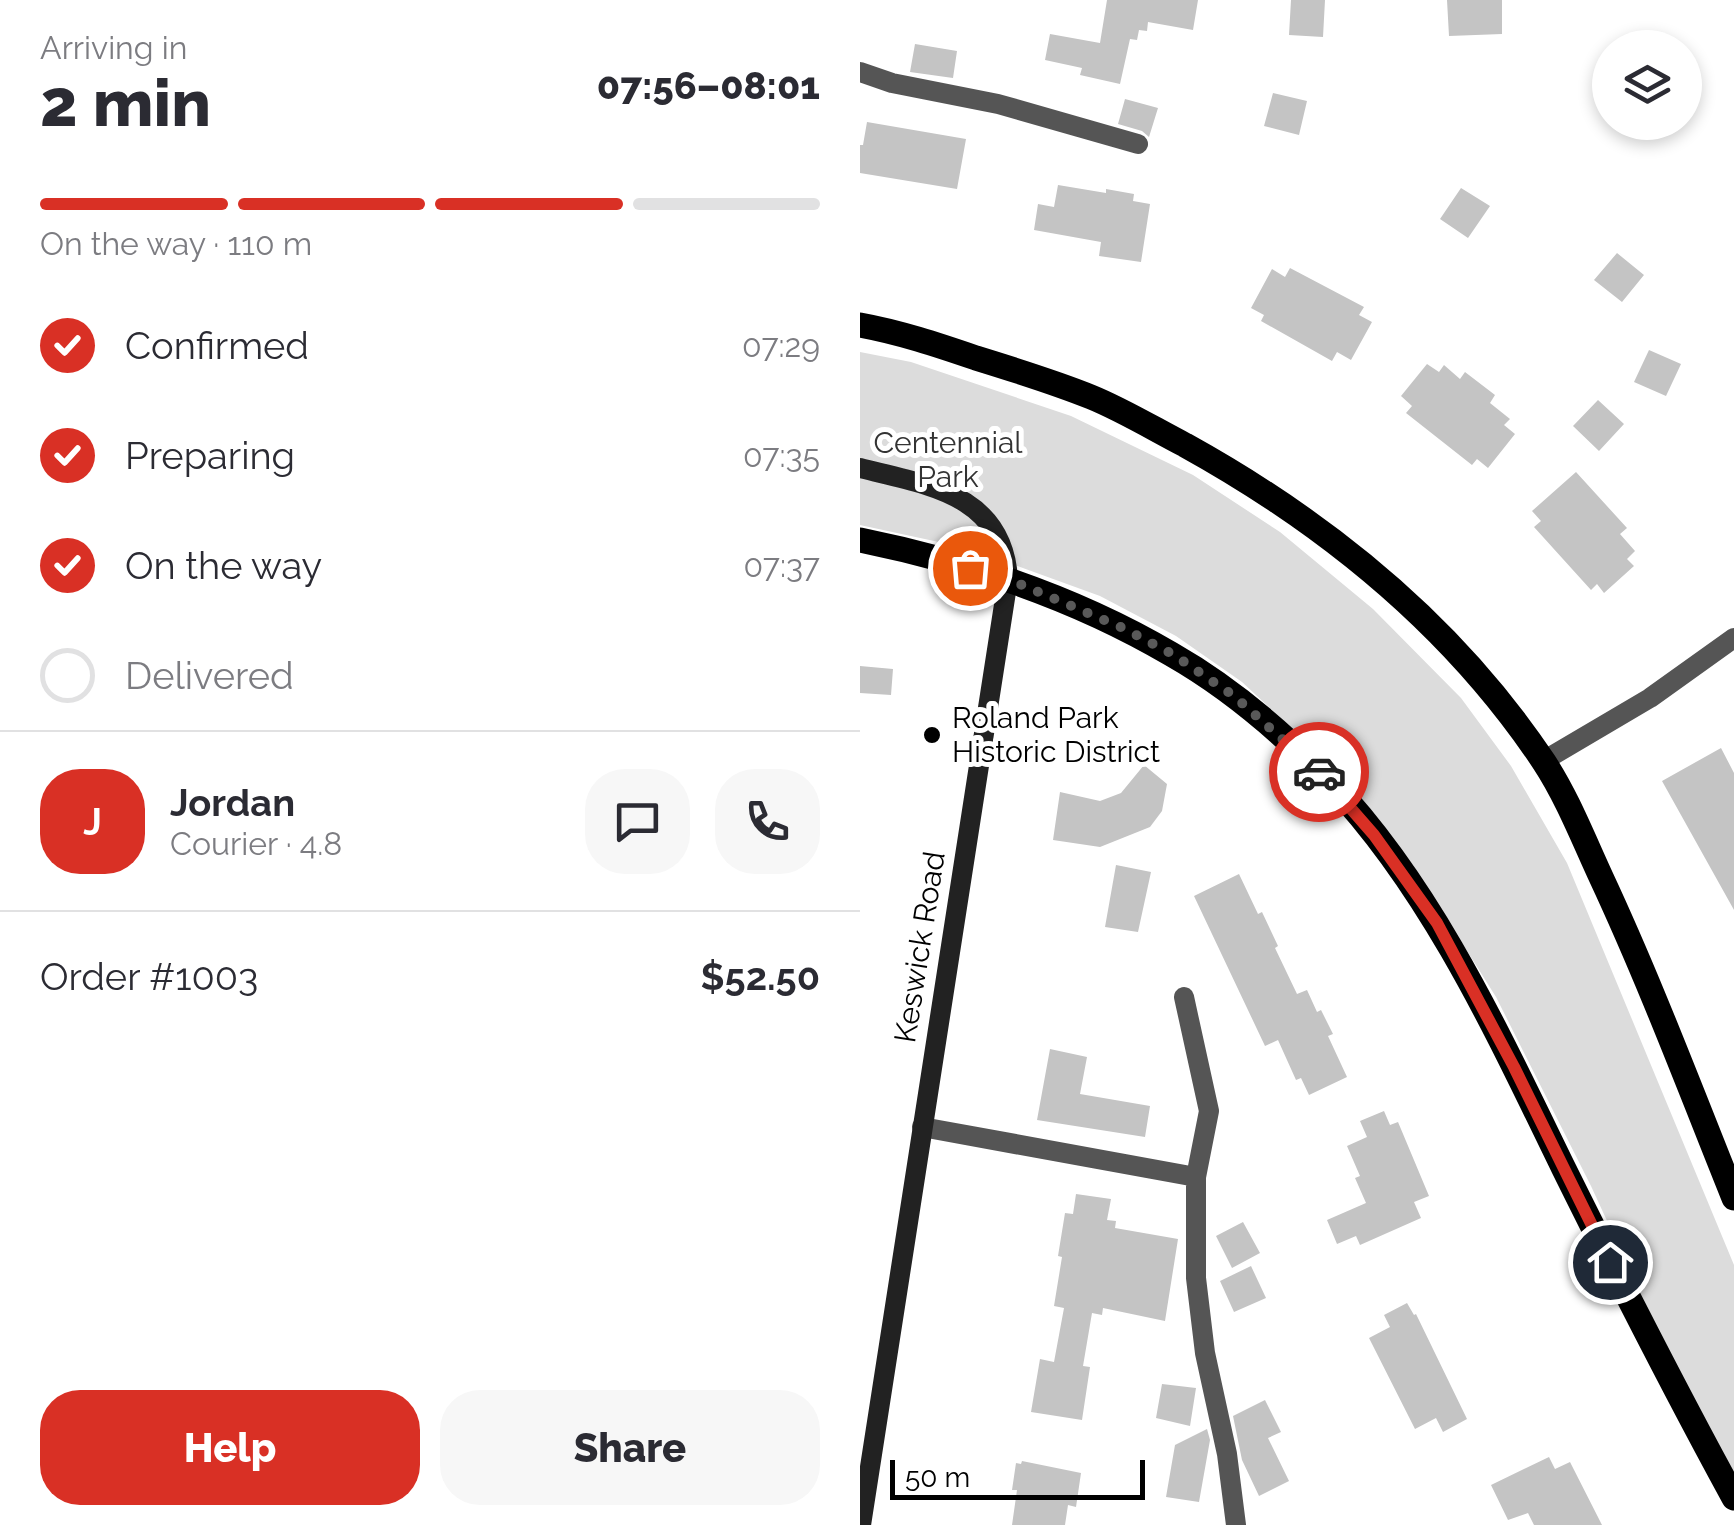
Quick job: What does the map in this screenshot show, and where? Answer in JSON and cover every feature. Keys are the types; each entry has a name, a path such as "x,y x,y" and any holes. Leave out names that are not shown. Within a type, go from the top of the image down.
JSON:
{"main road":[{"path":"860,325 938,346 1092,397 1244,478 1368,567 1428,622 1481,679 1559,787 1618,913 1734,1198"},
{"path":"860,540 1008,579 1123,628 1174,655 1219,686 1285,739 1330,782 1374,835 1437,923 1734,1498"}],"street":[{"path":"860,72 892,83 998,104 1138,144"},
{"name":"Keswick Road","path":"860,468 920,483 979,511 992,524 1002,544 1008,579 861,1525"},
{"path":"1543,760 1650,698 1734,638"},
{"path":"1184,997 1209,1111 1196,1177 1196,1278 1205,1353 1236,1525"},
{"path":"922,1127 1196,1177"}],"green space":[{"name":"Centennial Park","path":"860,352 911,362 1071,416 1193,475 1280,532 1373,609 1461,698 1511,766 1567,863 1734,1265 1734,1480 1676,1371 1591,1186 1496,997 1413,865 1315,750 1242,682 1176,636 1100,596 971,549 860,525"}],"building":[{"path":"1107,0 1198,0 1193,30 1148,22 1147,31 1139,30 1137,40 1130,39 1120,84 1080,75 1082,68 1045,60 1050,34 1100,43"},
{"path":"1291,0 1325,0 1323,37 1289,35"},
{"path":"1447,0 1502,0 1502,34 1449,36"},
{"path":"915,44 957,51 953,78 910,72"},
{"path":"1273,93 1307,101 1299,135 1264,126"},
{"path":"1125,99 1158,108 1149,137 1118,124"},
{"path":"867,122 966,139 957,189 860,173 860,145"},
{"path":"1058,185 1134,194 1133,201 1150,204 1141,262 1099,256 1101,242 1034,230 1038,204 1054,207"},
{"path":"1461,188 1490,206 1468,238 1440,219"},
{"path":"1617,253 1644,275 1622,302 1594,280"},
{"path":"1290,268 1364,307 1359,315 1372,322 1351,360 1337,352 1332,361 1261,321 1264,315 1251,308 1272,269 1285,277"},
{"path":"1649,350 1681,364 1666,396 1634,382"},
{"path":"1427,364 1439,372 1444,365 1460,379 1465,372 1495,395 1490,403 1510,419 1504,425 1515,434 1488,468 1477,459 1472,465 1406,413 1412,406 1401,396"},
{"path":"1598,400 1624,424 1599,451 1573,426"},
{"path":"1576,472 1627,528 1620,534 1635,551 1627,559 1634,566 1604,593 1597,584 1591,590 1534,527 1541,521 1532,511"},
{"path":"860,666 893,669 891,695 860,693"},
{"path":"1721,748 1734,773 1734,910 1662,781"},
{"path":"1144,765 1167,784 1162,811 1150,827 1100,847 1053,840 1060,792 1100,801 1121,793"},
{"path":"1116,865 1151,872 1138,932 1105,927"},
{"path":"1239,874 1258,914 1262,912 1297,994 1307,990 1317,1012 1321,1010 1347,1077 1309,1095 1301,1078 1296,1080 1278,1040 1265,1046 1194,896"},
{"path":"1050,1049 1087,1057 1080,1094 1150,1106 1145,1137 1037,1120"},
{"path":"1384,1111 1390,1125 1398,1122 1429,1196 1414,1202 1421,1218 1360,1245 1356,1236 1337,1244 1327,1220 1366,1203 1347,1146 1367,1137 1360,1121"},
{"path":"1076,1194 1111,1199 1107,1220 1116,1221 1115,1228 1178,1239 1165,1321 1103,1308 1102,1315 1092,1313 1083,1366 1090,1367 1082,1420 1031,1412 1040,1359 1054,1362 1064,1308 1054,1306 1062,1257 1058,1256 1065,1213 1073,1214"},
{"path":"1243,1222 1260,1253 1232,1268 1216,1236"},
{"path":"1251,1266 1266,1298 1234,1312 1220,1281"},
{"path":"1407,1303 1467,1419 1443,1432 1436,1418 1415,1429 1369,1338 1390,1327 1384,1315"},
{"path":"1162,1384 1196,1388 1190,1426 1156,1418"},
{"path":"1265,1400 1281,1432 1268,1438 1289,1481 1259,1496 1242,1460 1233,1416"},
{"path":"1207,1429 1210,1440 1199,1502 1166,1497 1175,1445"},
{"path":"1549,1457 1555,1469 1570,1462 1602,1525 1534,1525 1528,1513 1508,1520 1491,1485"},
{"path":"1016,1463 1081,1473 1076,1507 1068,1505 1065,1525 1012,1525"}],"way so far":[{"path":"970,568 1008,579 1123,628 1174,655 1234,696 1319,772"}],"place":[{"name":"Roland Park Historic District","path":"932,735"}],"route":[{"path":"1319,772 1374,835 1437,923 1514,1067 1610,1262"}]}
